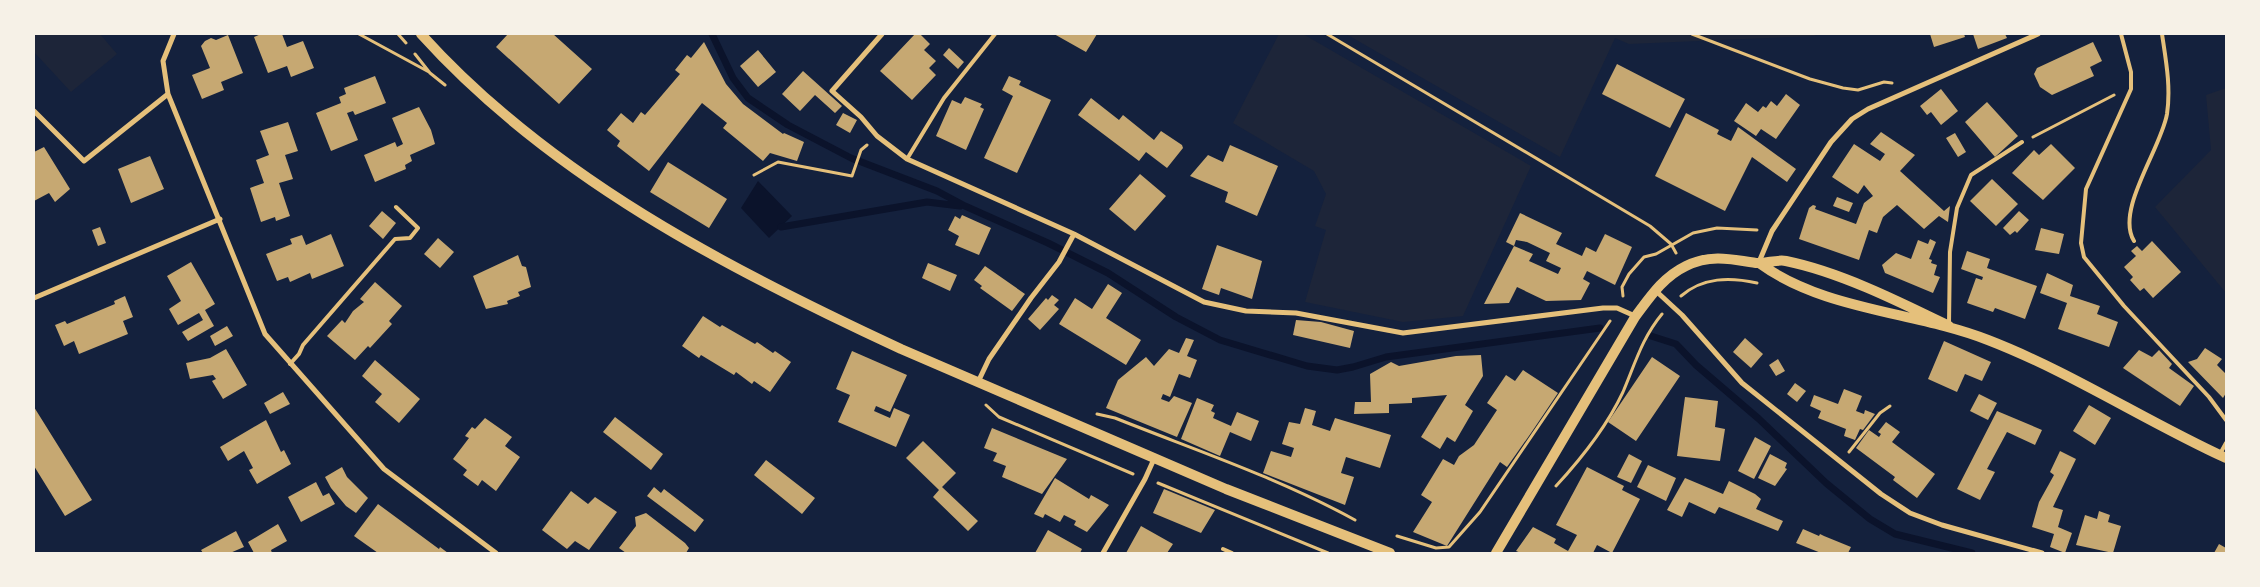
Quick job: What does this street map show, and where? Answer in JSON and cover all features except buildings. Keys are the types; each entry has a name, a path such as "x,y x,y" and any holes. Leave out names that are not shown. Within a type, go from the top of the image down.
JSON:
{"main road":[{"path":"421,34 445,61 516,125 588,178 707,252 847,325 1154,459 1302,520 1390,553"},
{"path":"1496,553 1635,317 1655,290 1684,266 1700,260 1736,258 1759,264 1777,277 1814,291 1898,316 1949,326"},
{"path":"1759,264 1784,260 1813,268 1903,303 1949,326 2023,353 2073,377 2223,456"}],"street":[{"path":"174,34 163,61 168,94 220,219 264,334 384,469 496,553"},
{"path":"882,34 832,92 861,117 877,136 907,159 1074,234 1204,302 1246,311 1296,313 1403,333 1603,308 1617,308 1635,317"},
{"path":"1759,264 1772,231 1831,142 1852,119 1868,109 2038,34"},
{"path":"34,111 84,162 168,94"},
{"path":"34,298 220,219"},
{"path":"977,382 989,358 1059,262 1074,234"},
{"path":"1655,290 1682,315 1742,383 1881,494 1910,513 1942,525 2042,553"},
{"path":"1103,553 1145,479 1154,459"}],"lane":[{"path":"907,159 944,98 995,34"},
{"path":"2121,34 2131,72 2131,89 2086,189 2081,234 2084,257 2124,306 2209,397 2226,420"},
{"path":"2134,241 2129,226 2130,208 2150,162 2167,114 2169,77 2162,34"},
{"path":"1949,326 1950,252 1957,208 1971,175 2022,142"},
{"path":"290,364 299,354 303,345 395,239 410,238 418,228 396,207"},
{"path":"2223,456 2226,443"},
{"path":"1223,549 1232,553"}],"path":[{"path":"359,34 430,73 445,61"},
{"path":"1327,34 1650,226 1671,244 1684,266"},
{"path":"1692,34 1810,79 1858,90 1884,82 1894,83 1904,93"},
{"path":"2022,142 2102,100 2131,89"},
{"path":"754,175 778,162 852,176 861,150"},
{"path":"1392,535 1436,548 1449,547 1480,512 1611,320"},
{"path":"1554,489 1582,458 1622,393 1639,349 1650,328"},
{"path":"1840,463 1860,435 1880,413 1890,406"},
{"path":"1087,412 1115,418 1237,466 1321,501 1364,525"}],"shaded area":[{"path":"34,34 100,34 117,54 71,92 34,52"},
{"path":"1279,34 1303,34 1531,166 1463,316 1403,322 1305,302 1326,230 1315,226 1326,194 1314,171 1233,123"},
{"path":"1346,34 1819,34 1814,36 1629,44 1615,38 1560,157"},
{"path":"2226,88 2226,293 2155,207 2211,150 2206,95"},
{"path":"758,181 792,216 769,238 741,208"}],"waterway":[{"path":"712,34 733,78 748,98 788,125 851,158 937,191 965,206 1048,243 1108,273 1176,317 1220,340 1307,366 1337,370 1386,357 1600,328"},
{"path":"781,227 927,202 960,206"},
{"path":"1651,336 1676,344 1696,365 1759,419 1826,483 1870,519 1895,534 1972,553"}]}
